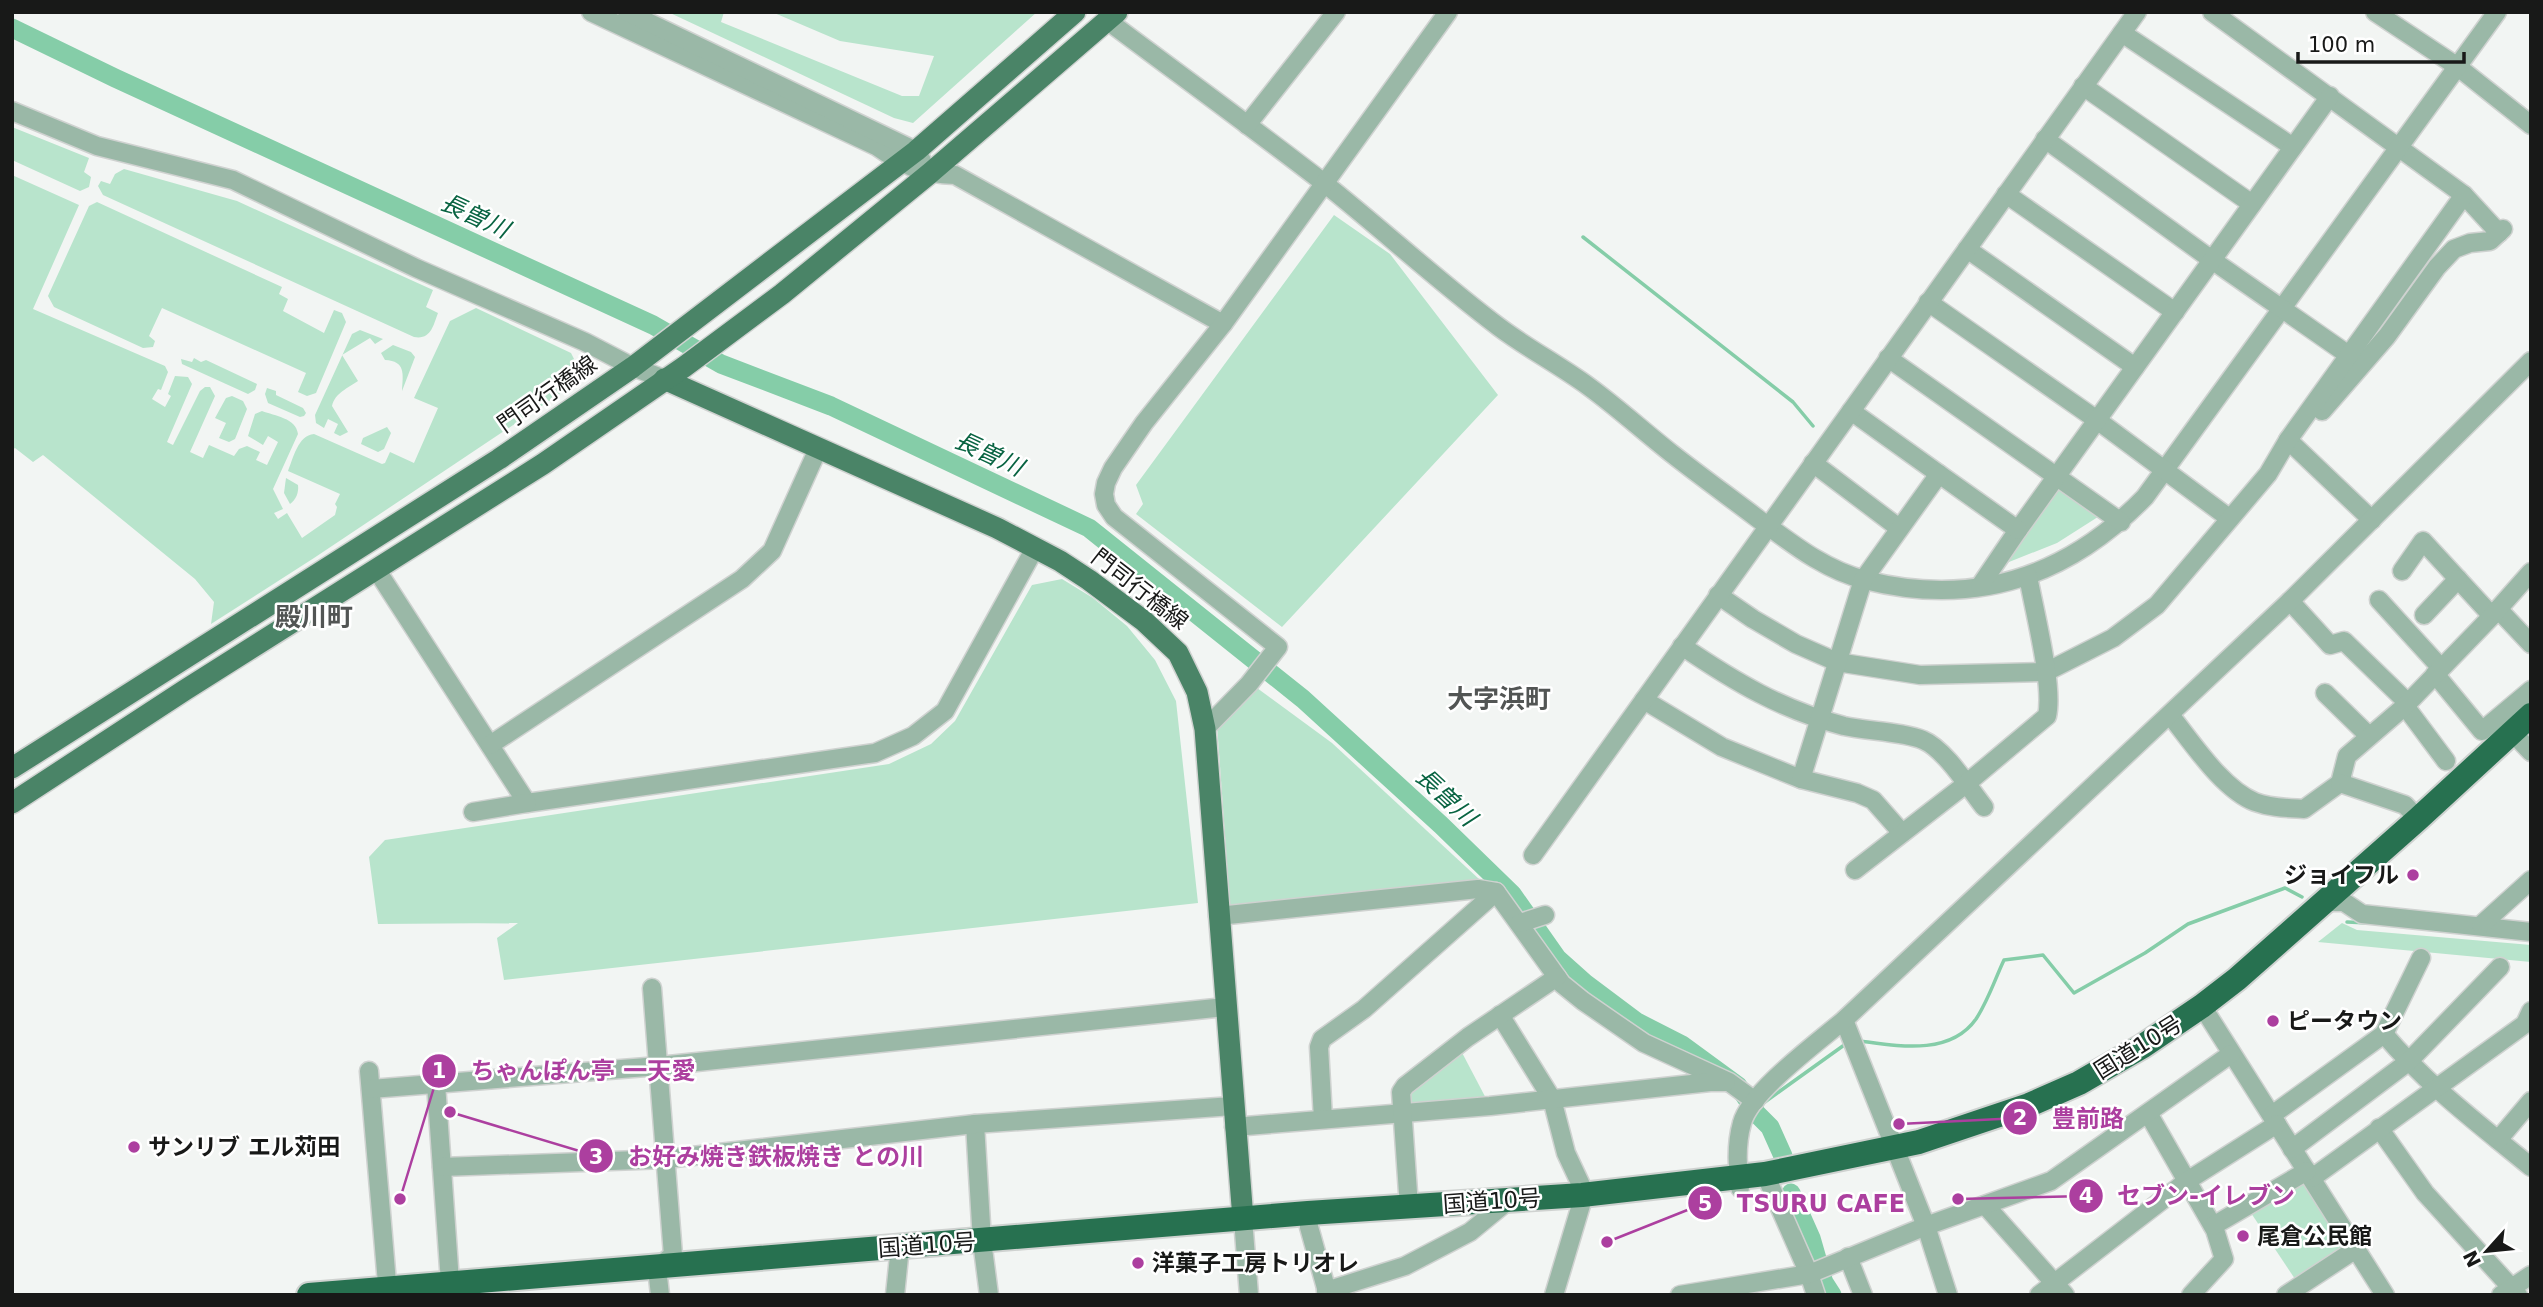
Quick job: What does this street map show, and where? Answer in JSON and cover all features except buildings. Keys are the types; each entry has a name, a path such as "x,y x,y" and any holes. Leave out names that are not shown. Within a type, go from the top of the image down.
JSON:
{"highway":[{"name":"国道10号","path":"2334,902 2524,739 2531,715"},
{"name":"国道10号","path":"309,1295 658,1280 899,1253 1582,1200 1767,1179 1816,1177 1896,1153 1973,1139 2073,1099 2156,1053 2204,1011 2251,983 2418,819 2524,739"},
{"name":"国道10号","path":"1309,1220 1409,1208 1504,1205"}],"main road":[{"name":"門司行橋線","path":"12,768 499,459 633,367 908,157 1075,12"},
{"path":"12,803 542,464 684,367 782,293 929,174 1112,16"},
{"name":"門司行橋線","path":"664,379 932,498 1060,561 1116,599 1162,636 1178,653 1197,692 1205,729 1243,1226"}],"street":[{"path":"591,12 876,146 908,157"},
{"path":"626,12 908,157 929,174 955,175 1223,324"},
{"path":"1247,125 1336,12"},
{"path":"1205,729 1249,684 1278,647 1114,517 1106,505 1106,483 1113,468 1144,423 1223,324 1448,12"},
{"path":"1533,855 2137,12"},
{"path":"2212,12 2465,195 2501,231 2490,241 2470,243 2454,249 2437,267 2387,336 2308,428 2288,440"},
{"path":"2375,12 2458,67 2531,125"},
{"path":"1112,16 1500,328 1589,387 1673,455 1768,526 1824,564 1863,580 1930,589 1980,586 2028,576 2074,555 2121,522 2165,471 2497,12"},
{"path":"2122,33 2293,147"},
{"path":"2083,86 2252,204"},
{"path":"1980,586 2330,96"},
{"path":"12,110 97,146 233,180 416,268 664,379"},
{"path":"2045,139 2350,356"},
{"path":"2006,194 2175,312"},
{"path":"1718,595 1752,619 1796,644 1837,662 1920,675 2046,671 2113,638 2157,605 2268,474 2288,440 2465,195"},
{"path":"1967,249 2135,367"},
{"path":"1928,303 2097,420 2230,518"},
{"path":"1888,358 2121,522"},
{"path":"1739,1183 1737,1159 1742,1121 1768,1086 1844,1020 2290,601 2531,360"},
{"path":"1851,411 2018,530"},
{"path":"2288,440 2372,520"},
{"path":"490,745 743,579 760,564 772,551 818,449"},
{"path":"1813,463 1899,528"},
{"path":"1801,779 1863,580 1939,474"},
{"path":"2402,571 2423,541 2458,579 2531,644"},
{"path":"473,812 875,753 904,741 945,711 1035,548"},
{"path":"376,569 527,803"},
{"path":"2170,715 2225,781 2243,797 2271,807 2304,809 2340,783 2347,756 2406,704 2531,572"},
{"path":"1855,870 1966,784 2047,716 2050,705 2046,671 2028,576"},
{"path":"2424,615 2458,579"},
{"path":"2379,600 2438,671 2482,731 2531,690"},
{"path":"2290,601 2330,645 2344,641 2406,704 2446,761"},
{"path":"1682,646 1728,678 1770,701 1819,719 1866,731 1924,740 1941,752 1984,807"},
{"path":"2325,693 2369,736"},
{"path":"1643,700 1722,747 1801,779 1857,793 1873,800 1902,833"},
{"path":"2340,783 2404,805 2418,819"},
{"path":"2481,925 2531,880"},
{"path":"1218,916 1478,889 1496,892 1523,922 1562,984 1583,1001 1644,1043 1728,1082 1755,1101"},
{"path":"1324,1119 1319,1047 1322,1039 1364,1009 1496,892"},
{"path":"2334,902 2362,914 2531,932"},
{"path":"1523,922 1545,915"},
{"path":"2039,1295 2060,1289 2187,1181 2275,1120 2384,1034 2421,958"},
{"path":"2291,1149 2408,1062 2500,967"},
{"path":"1409,1208 1401,1092 1468,1037 1558,977"},
{"path":"652,988 673,1255 658,1280"},
{"path":"389,1293 370,1080 436,1084 659,1066 1225,1007"},
{"path":"2204,1011 2385,1295"},
{"path":"1500,1016 1552,1099 1566,1153 1581,1185 1582,1200 1554,1295"},
{"path":"1844,1020 1926,1226 1948,1295"},
{"path":"2213,1226 2309,1174 2437,1089 2529,1021"},
{"path":"2384,1034 2408,1062 2437,1089 2531,1167"},
{"path":"1680,1295 1809,1274 1926,1226 2051,1181 2231,1054"},
{"path":"442,1167 667,1159 975,1124 1234,1117 1324,1119 1728,1082"},
{"path":"436,1084 442,1167 468,1289"},
{"path":"2498,1140 2531,1101"},
{"path":"2148,1114 2213,1226 2224,1259 2191,1295"},
{"path":"975,1124 989,1295"},
{"path":"2379,1128 2425,1193 2511,1292 2531,1275"},
{"path":"1767,1179 1816,1295"},
{"path":"1309,1220 1327,1293 1405,1266 1470,1232 1504,1205"},
{"path":"1985,1205 2060,1289"},
{"path":"1243,1226 1249,1295"},
{"path":"2286,1295 2356,1249"},
{"path":"895,1295 899,1253"},
{"path":"1848,1257 1863,1295"}],"green space":[{"path":"668,12 724,12 721,22 902,96 919,96 934,56 840,41 772,12 1037,12 913,123 894,118"},
{"path":"12,127 89,158 84,172 91,177 89,187 80,191 12,160"},
{"path":"124,169 237,201 433,290 426,307 438,313 433,327 428,334 414,337 103,195 98,186 101,181 110,184 115,174"},
{"path":"12,175 79,205 33,309 165,366 168,372 161,390 158,389 152,399 165,407 171,396 168,394 175,376 188,377 192,384 167,442 173,445 200,391 205,387 210,387 215,396 190,452 203,458 209,445 234,456 239,449 247,446 260,452 256,460 267,465 278,442 268,436 263,445 248,436 255,414 262,411 293,424 298,434 273,489 283,509 274,513 278,519 287,513 302,538 335,515 335,504 340,494 288,471 300,443 308,435 314,434 382,464 390,452 414,463 438,408 414,398 450,321 476,308 571,353 580,371 576,383 211,624 214,602 195,579 43,455 33,462 15,448 12,450"},
{"path":"97,202 282,287 279,294 288,299 283,311 324,333 334,310 342,313 346,322 316,393 307,396 298,392 306,373 162,308 149,336 155,341 153,347 143,348 54,307 48,296 89,206"},
{"path":"1334,215 1390,254 1498,395 1282,627 1136,514 1143,504 1136,485"},
{"path":"360,330 383,339 375,344 370,338 343,355 352,334"},
{"path":"393,345 411,352 415,357 402,391 403,374 400,366 385,360 381,353"},
{"path":"342,355 358,381 339,394 332,406 348,432 340,436 334,433 338,424 328,419 324,428 316,423 315,415"},
{"path":"194,358 201,362 206,360 257,384 255,390 248,394 182,364 181,359 192,362"},
{"path":"267,388 303,408 306,413 304,416 300,417 268,403 265,394"},
{"path":"232,396 243,401 247,409 235,439 229,442 219,438 226,423 215,418 226,398"},
{"path":"387,427 391,433 384,449 378,452 361,444 363,438"},
{"path":"2052,475 2101,515 2057,543 1999,566"},
{"path":"286,478 298,485 297,496 290,504 284,493"},
{"path":"1062,579 1093,598 1127,626 1155,660 1176,701 1198,903 504,980 497,938 518,923 378,924 369,857 385,840 889,764 931,744 955,721 1032,585"},
{"path":"1257,688 1332,743 1479,879 1230,905 1217,724"},
{"path":"2342,923 2357,930 2531,945 2531,962 2318,942"},
{"path":"1458,1045 1490,1106 1404,1112 1405,1086"},
{"path":"2306,1180 2345,1241 2344,1252 2297,1282 2249,1210"}],"waterway":[{"name":"長曽川","path":"12,28 653,325 721,364 831,406 1089,528 1303,699 1441,825 1512,894 1557,958 1585,983 1637,1022 1682,1045 1738,1086 1757,1114 1770,1127 1783,1156"},
{"path":"1583,237 1793,402 1813,426"},
{"path":"1860,1041 1923,1046 1952,1039 1965,1031 1976,1019 2004,960 2043,955 2074,993 2145,953 2188,924 2285,888 2302,897"},
{"path":"2347,922 2368,923"},
{"path":"1762,1104 1847,1043"},
{"name":"長曽川","path":"1791,1193 1811,1238 1824,1283 1823,1281 1832,1295"}],"place":[{"name":"ジョイフル","path":"2413,875"},
{"name":"ピータウン","path":"2273,1021"},
{"name":"お好み焼き鉄板焼き との川","path":"450,1112"},
{"name":"豊前路","path":"1899,1124"},
{"name":"サンリブ エル苅田","path":"134,1147"},
{"name":"ちゃんぽん亭 一天愛","path":"400,1199"},
{"name":"セブン-イレブン","path":"1958,1199"},
{"name":"尾倉公民館","path":"2243,1236"},
{"name":"TSURU CAFE","path":"1607,1242"},
{"name":"洋菓子工房トリオレ","path":"1138,1263"}],"district":[{"name":"殿川町","path":"314,617"},
{"name":"大字浜町","path":"1499,699"}]}
